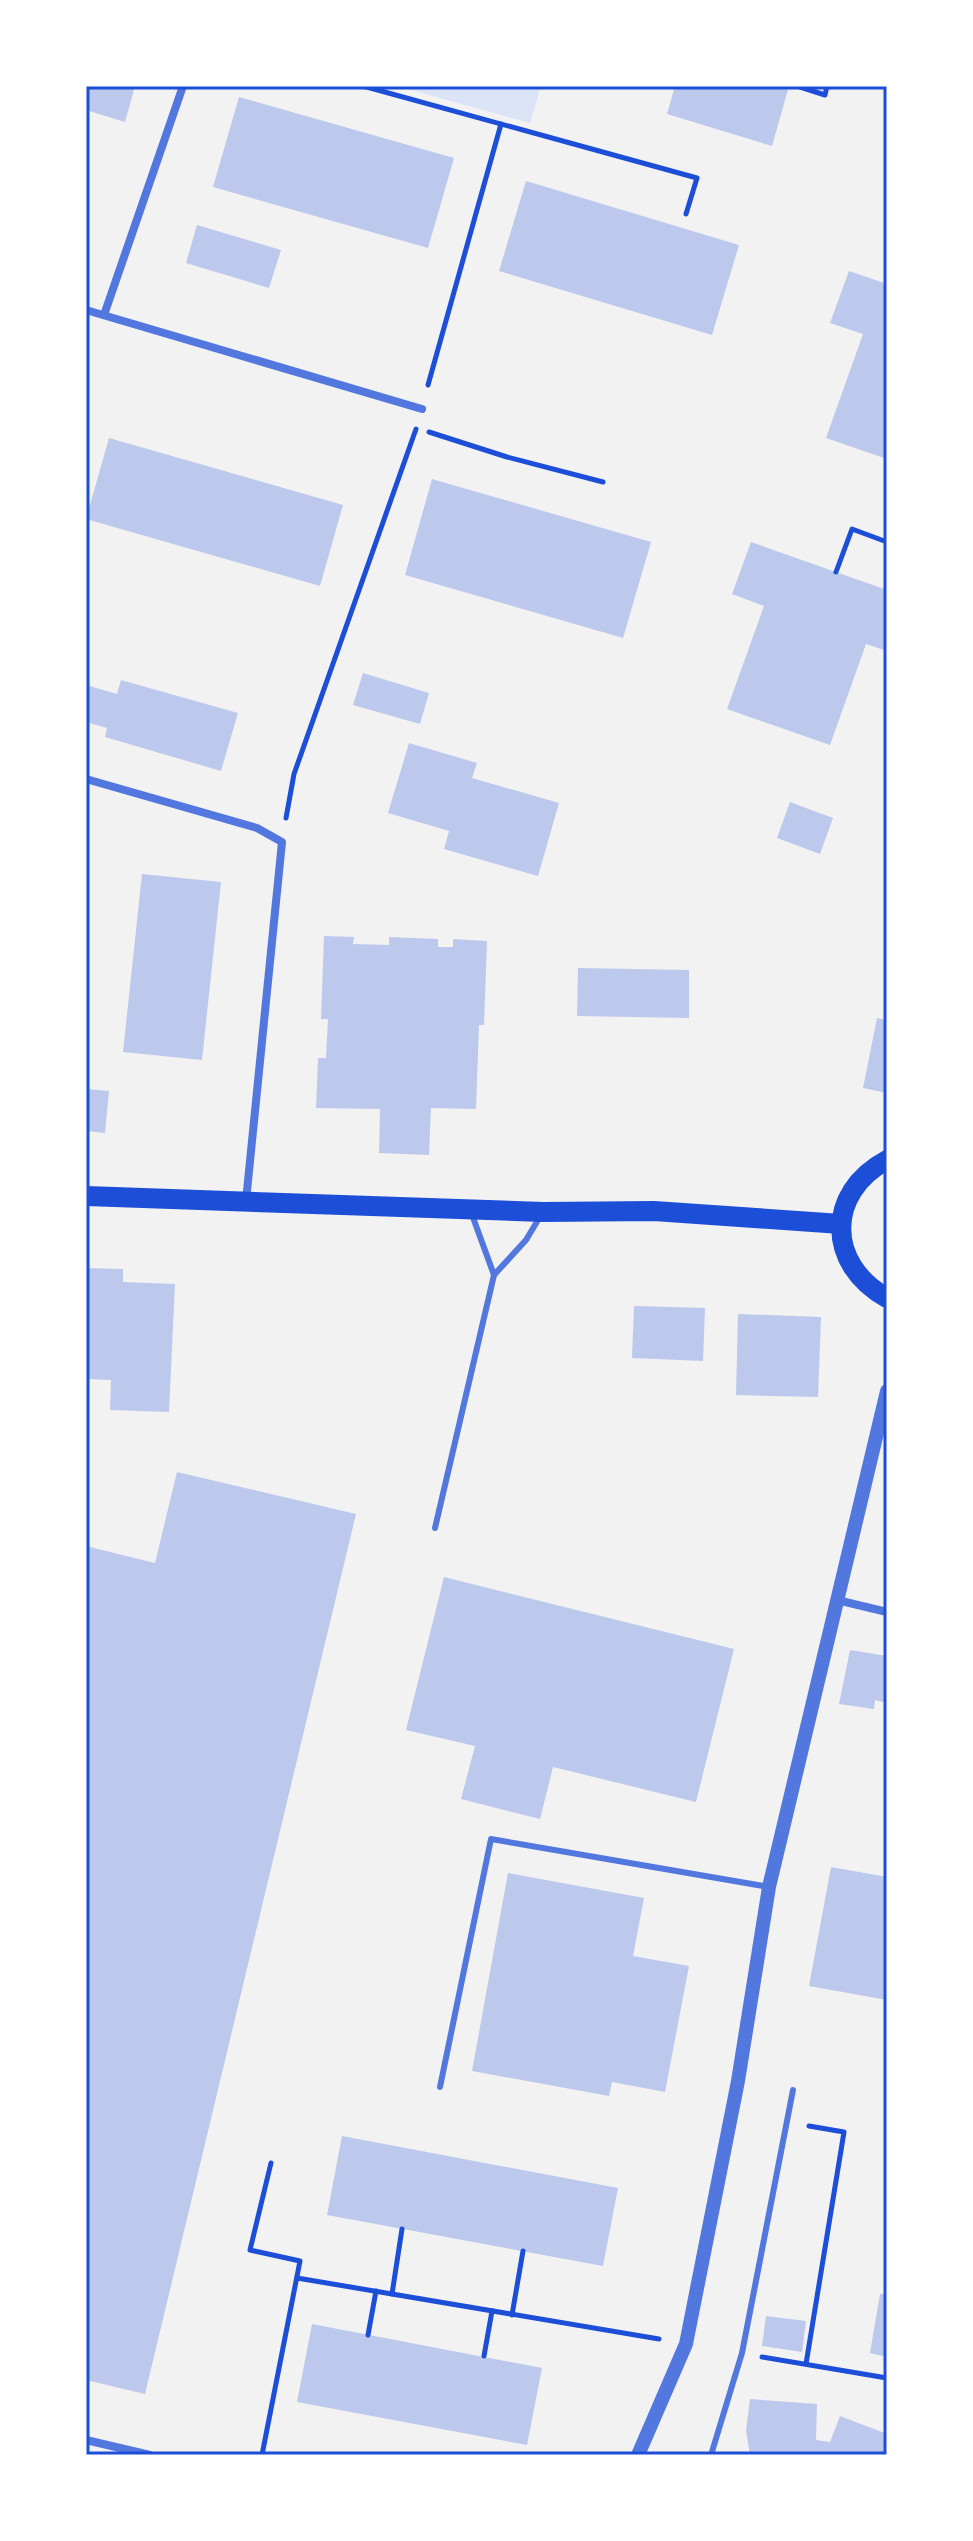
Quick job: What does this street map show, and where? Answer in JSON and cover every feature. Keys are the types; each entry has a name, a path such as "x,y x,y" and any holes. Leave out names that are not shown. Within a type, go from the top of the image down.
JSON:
{"main road":[{"path":"887,1160 868,1171 854,1185 845,1204 841,1224 845,1251 858,1277 871,1290 887,1298"},
{"path":"86,1196 543,1212 654,1211 841,1224"}],"street":[{"path":"104,315 183,86"},
{"path":"86,310 422,409"},
{"path":"86,779 257,828 282,842 246,1201"},
{"path":"638,2455 686,2344 738,2081 769,1887 887,1391"},
{"path":"836,1600 887,1612"},
{"path":"86,2440 150,2455"}],"lane":[{"path":"470,1209 494,1275"},
{"path":"435,1528 494,1275 526,1240 543,1212"},
{"path":"440,2087 491,1839 769,1887"},
{"path":"711,2455 742,2353 793,2090"}],"path":[{"path":"363,86 697,178 686,214"},
{"path":"797,86 825,95 827,86"},
{"path":"282,842 294,774 416,428 501,124"},
{"path":"416,428 507,457 603,482"},
{"path":"836,572 852,529 887,542"},
{"path":"787,2122 844,2132 806,2364"},
{"path":"262,2455 300,2261 250,2250 271,2163"},
{"path":"392,2294 402,2229"},
{"path":"512,2315 523,2251"},
{"path":"297,2278 686,2344"},
{"path":"368,2335 376,2291"},
{"path":"484,2356 492,2311"},
{"path":"742,2353 887,2378"}],"shaded area":[{"path":"397,86 541,86 530,123"}],"building":[{"path":"86,86 135,86 125,122 86,110"},
{"path":"675,86 789,86 772,146 667,114"},
{"path":"239,97 454,158 428,248 213,187"},
{"path":"526,181 739,245 712,335 499,271"},
{"path":"197,225 281,250 269,288 186,263"},
{"path":"849,271 887,284 887,459 826,438 863,334 830,323"},
{"path":"109,438 343,505 320,586 86,519"},
{"path":"432,479 651,542 623,638 405,575"},
{"path":"751,542 887,590 887,651 866,644 830,745 727,709 764,606 732,594"},
{"path":"363,673 429,693 420,724 353,705"},
{"path":"121,680 238,713 221,771 105,737 107,728 86,722 86,685 117,694"},
{"path":"409,743 477,763 472,778 559,803 538,876 444,849 449,831 388,813"},
{"path":"790,802 833,818 820,854 777,838"},
{"path":"142,874 221,882 202,1060 123,1052"},
{"path":"324,936 354,937 353,944 389,945 389,937 438,939 438,947 453,947 453,939 487,941 484,1025 479,1025 476,1109 431,1108 429,1155 379,1153 380,1109 316,1108 318,1058 326,1058 328,1019 321,1019"},
{"path":"578,968 689,970 689,1018 577,1016"},
{"path":"877,1018 887,1020 887,1093 863,1088"},
{"path":"86,1089 109,1091 105,1133 86,1131"},
{"path":"86,1268 123,1269 123,1282 175,1284 169,1412 110,1410 111,1380 86,1379"},
{"path":"634,1306 705,1308 703,1361 632,1358"},
{"path":"738,1314 821,1317 818,1397 736,1395"},
{"path":"177,1472 356,1514 145,2394 86,2380 86,1546 155,1563"},
{"path":"444,1577 734,1649 696,1802 553,1767 540,1819 461,1799 475,1746 406,1730"},
{"path":"850,1650 887,1656 887,1703 875,1700 874,1709 839,1704"},
{"path":"831,1867 887,1877 887,2000 809,1986"},
{"path":"508,1873 644,1898 633,1956 689,1966 665,2092 612,2082 609,2096 472,2071"},
{"path":"342,2136 618,2188 603,2266 327,2215"},
{"path":"880,2294 887,2294 887,2357 870,2353"},
{"path":"766,2316 806,2321 802,2352 762,2346"},
{"path":"312,2324 542,2368 527,2445 297,2402"},
{"path":"750,2399 817,2404 816,2440 830,2442 840,2416 887,2434 887,2455 750,2455 746,2430"}]}
